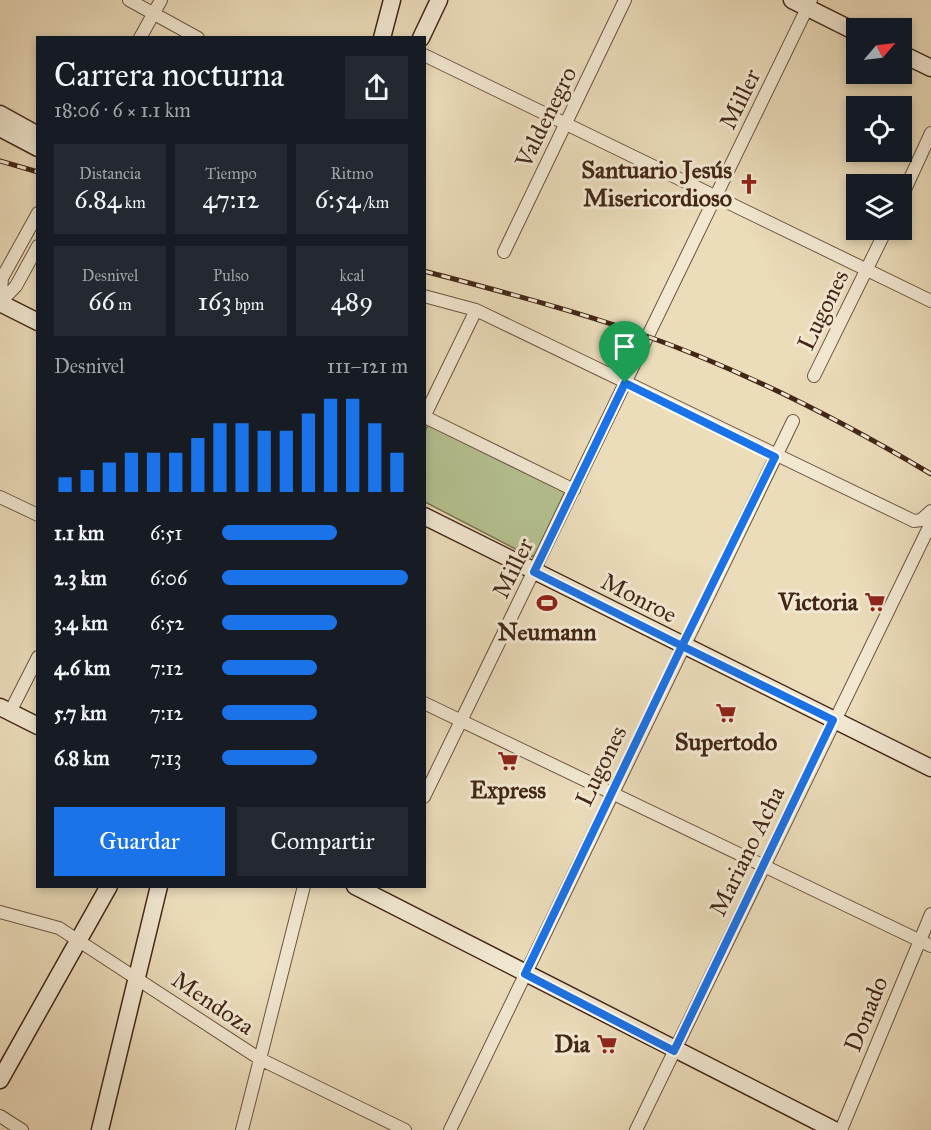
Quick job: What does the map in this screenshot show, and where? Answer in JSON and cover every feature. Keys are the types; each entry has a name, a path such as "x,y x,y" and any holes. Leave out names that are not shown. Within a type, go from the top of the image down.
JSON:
{"main road":[{"path":"385,36 392,0"},
{"path":"422,36 439,0"},
{"path":"803,2 846,26"},
{"path":"912,59 931,68"},
{"path":"0,114 36,134"},
{"path":"0,128 36,147"},
{"path":"0,303 36,321"},
{"name":"Monroe","path":"426,517 931,768"},
{"path":"5,710 36,725"},
{"path":"0,1080 108,888"},
{"path":"100,1130 158,888"},
{"path":"363,888 378,892 525,974 834,1130"}],"street":[{"path":"129,0 194,36"},
{"path":"141,36 161,0"},
{"name":"Valdenegro","path":"504,252 625,0"},
{"name":"Miller","path":"426,793 717,195 803,2"},
{"path":"426,57 717,195 931,301"},
{"path":"912,175 931,134"},
{"path":"0,303 2,278 36,217"},
{"path":"0,303 36,234"},
{"name":"Lugones","path":"814,376 881,240"},
{"path":"0,303 16,286 36,250"},
{"path":"426,297 476,310 775,457 914,521 921,520 931,511"},
{"path":"426,415 476,310"},
{"path":"426,417 574,490"},
{"name":"Lugones","path":"450,1130 682,646 793,421"},
{"path":"0,497 36,514"},
{"name":"Mariano Acha","path":"913,557 918,532 914,521"},
{"name":"Mariano Acha","path":"636,1130 833,720 930,527"},
{"path":"5,710 36,660"},
{"path":"426,704 931,946"},
{"path":"242,1130 303,888"},
{"name":"Mendoza","path":"0,912 59,928 260,1059 405,1130"},
{"name":"Donado","path":"841,1130 931,914"},
{"path":"0,1116 22,1130"}],"green space":[{"path":"429,423 565,492 536,554 531,557 426,503 426,429"}],"railway":[{"path":"0,161 36,171"},
{"path":"426,272 583,315 674,346 787,396 860,433 931,474"}],"place":[{"name":"Santuario Jesús Misericordioso","path":"749,184"},
{"name":"Victoria","path":"875,602"},
{"name":"Neumann","path":"547,603"},
{"name":"Supertodo","path":"726,713"},
{"name":"Express","path":"508,761"},
{"name":"Dia","path":"607,1044"}],"route":[{"path":"625,383 534,572 682,646 525,974 674,1051 833,720 682,646 775,457 625,383"}]}
